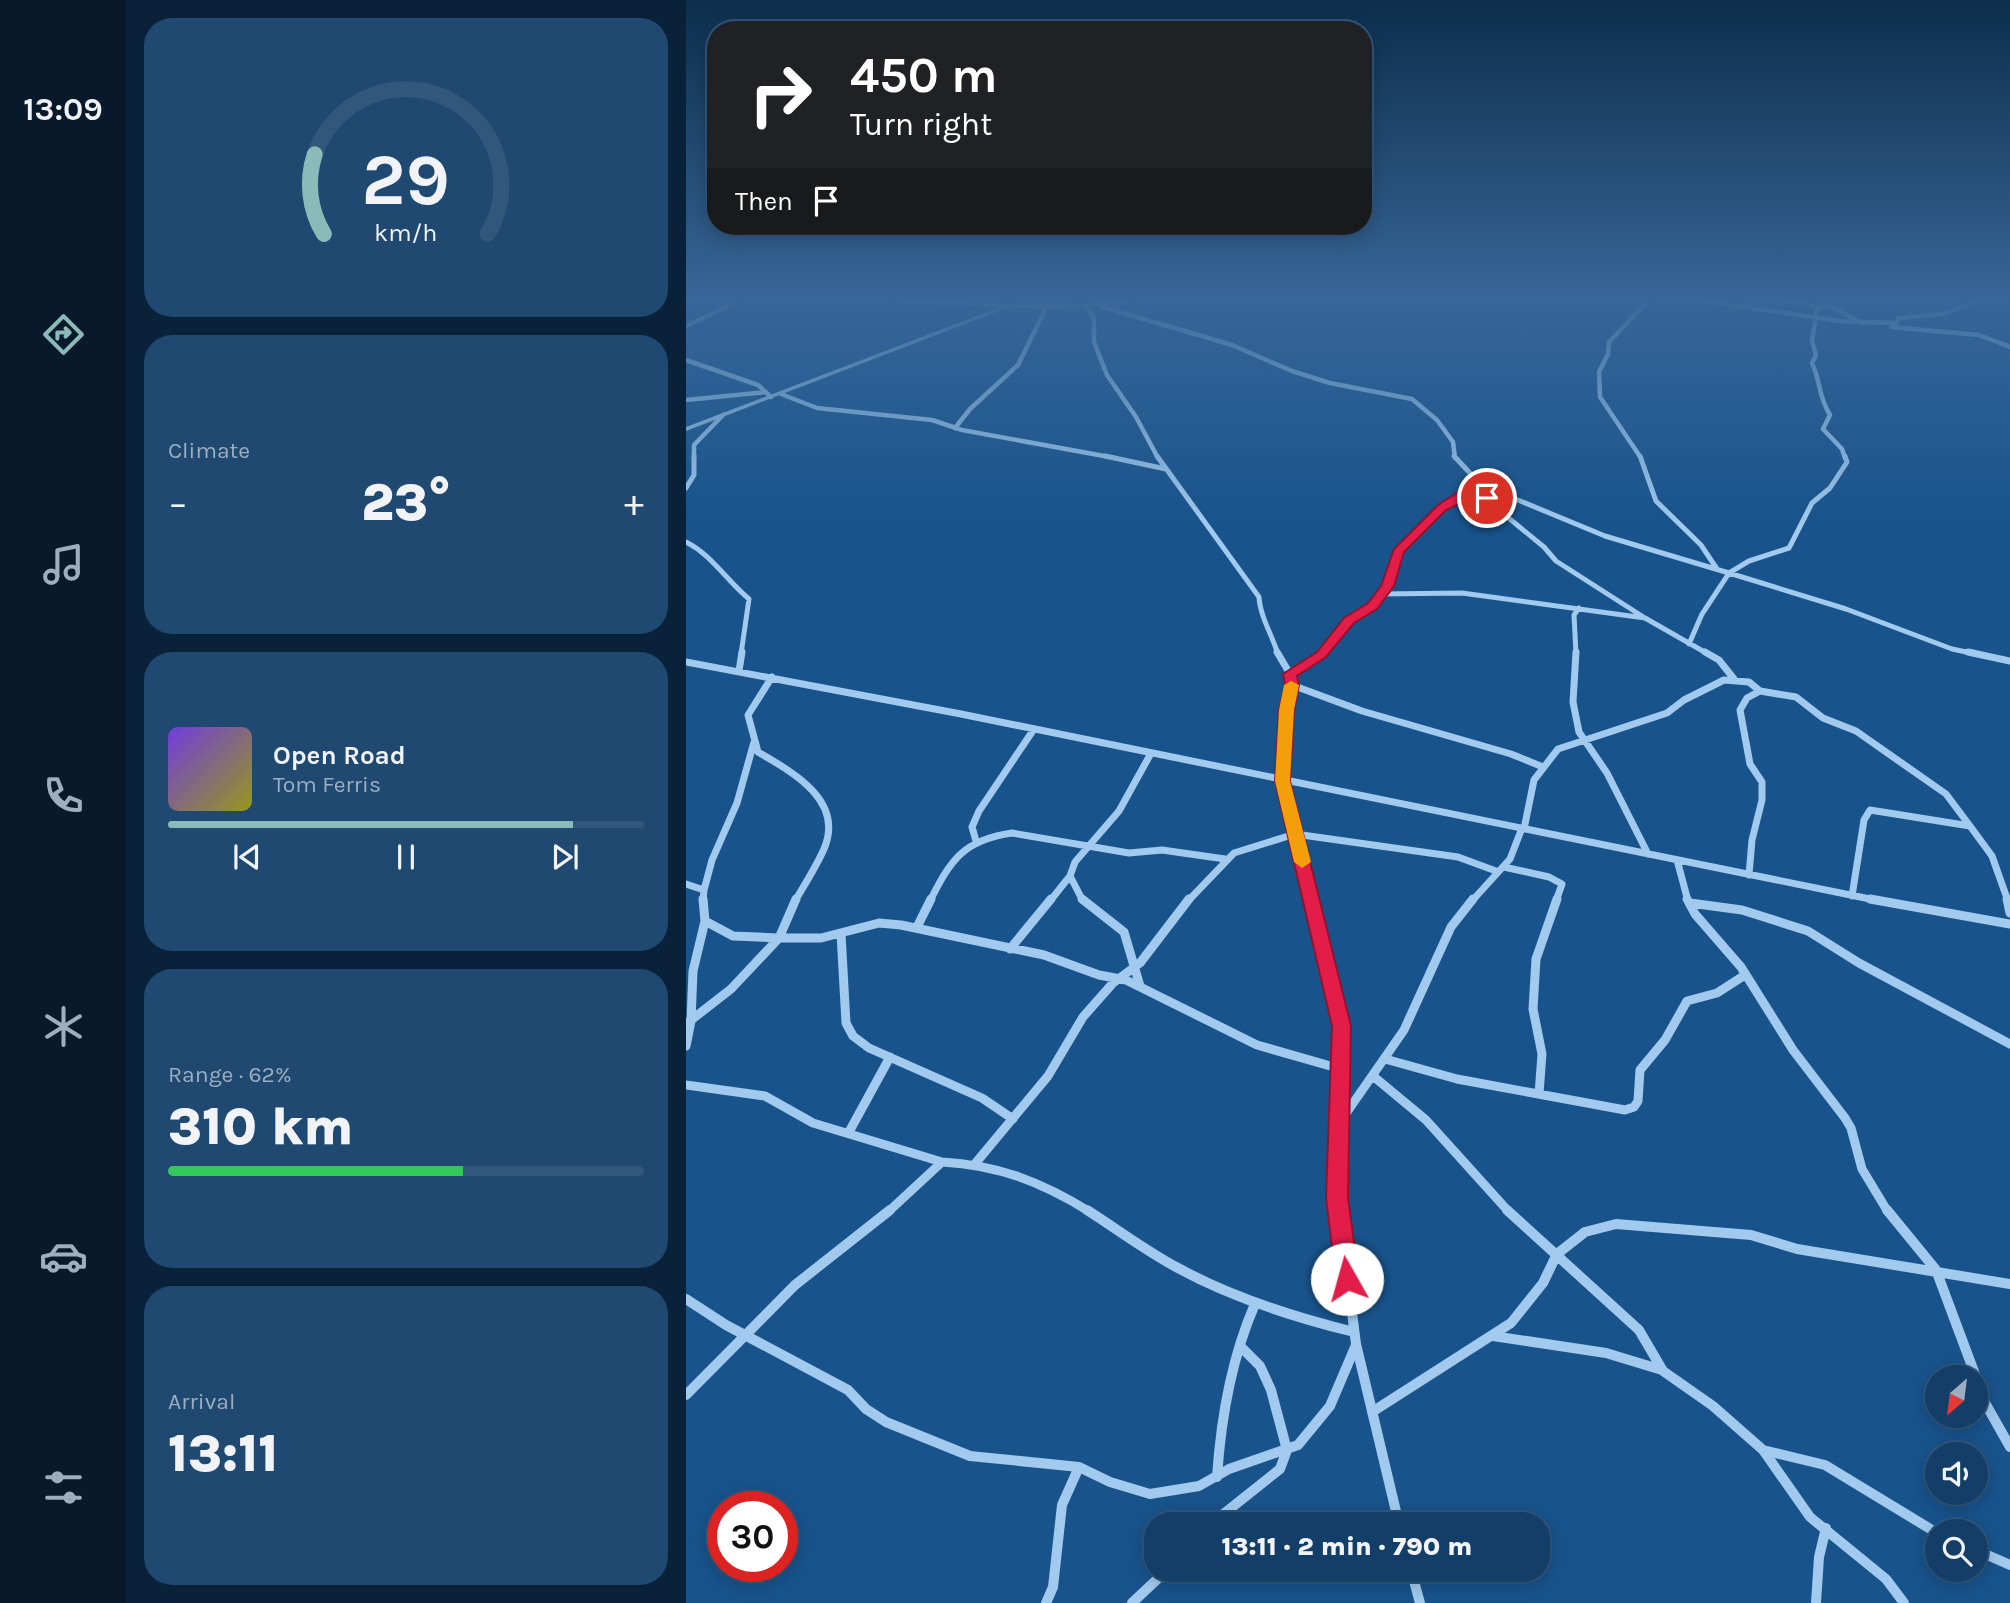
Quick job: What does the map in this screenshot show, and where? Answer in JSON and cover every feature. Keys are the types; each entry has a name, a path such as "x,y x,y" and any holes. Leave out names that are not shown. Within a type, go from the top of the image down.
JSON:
{"street":[{"path":"732,376 758,385 769,394"},
{"path":"781,394 828,376"},
{"path":"955,428 970,409 1006,376"},
{"path":"1108,376 1167,469 1259,597 1260,612 1267,620 1280,660 1290,674 1292,685 1287,710 1282,781 1342,1026 1337,1198 1355,1338 1396,1512"},
{"path":"1307,376 1330,383 1412,398 1437,420 1452,442 1453,456 1483,488 1489,502 1556,561 1645,618 1718,660 1734,679"},
{"path":"1599,376 1600,397 1629,436 1647,468 1650,489 1656,501 1700,545 1718,570"},
{"path":"1689,644 1726,575 1749,561 1789,548 1812,503 1830,488 1847,462 1842,449 1823,429 1830,415 1819,397 1818,376"},
{"path":"686,429 769,394"},
{"path":"686,400 781,394 835,414 867,412 916,418 955,428 1080,449 1167,469"},
{"path":"686,488 694,475 694,445 723,415"},
{"path":"1290,674 1321,654 1349,621 1373,606 1388,586 1402,547 1442,508 1461,496 1483,488 1499,491 1593,532 1718,570 1726,575 1855,612 1944,646 2010,661"},
{"path":"686,542 705,551 728,582 749,599 739,671"},
{"path":"1381,594 1462,593 1568,608 1576,612 1645,618"},
{"path":"1576,612 1573,702 1579,732 1607,773 1648,855"},
{"path":"686,662 1034,729 1150,755 1852,896 2010,924"},
{"path":"689,1023 731,989 779,938 790,910 825,847 828,830 816,791 802,778 769,761 758,752 754,743 748,715 772,677"},
{"path":"1340,1123 1404,1030 1451,926 1500,869 1523,828 1534,780 1558,749 1667,713 1714,683 1734,679 1749,682 1760,691 1796,697 1823,718 1856,731 1945,794 1993,856 2005,885 2010,913"},
{"path":"1292,685 1362,711 1511,754 1544,767"},
{"path":"1749,875 1752,840 1762,800 1762,782 1750,764 1740,710 1747,698 1760,691"},
{"path":"976,841 972,827 979,811 1034,729"},
{"path":"686,1046 689,1023 686,1012 687,989 705,921 702,909 704,890 716,849 737,803 754,743"},
{"path":"1010,948 1070,876 1074,862 1118,811 1150,755"},
{"path":"1852,896 1862,830 1870,810 1885,810 1970,826"},
{"path":"917,927 944,877 976,841 1012,833 1129,853 1161,850 1225,859"},
{"path":"974,1165 1048,1076 1073,1030 1118,980 1134,968 1225,859 1251,846 1295,834 1396,846 1458,857 1500,869 1549,877 1562,884 1536,959 1533,1009 1542,1054 1539,1094"},
{"path":"1676,860 1689,903 1745,975 1793,1050 1851,1128 1862,1169 1895,1224 1936,1270 1972,1365"},
{"path":"1070,876 1082,900 1124,932 1140,986"},
{"path":"686,884 704,890"},
{"path":"1689,903 1742,910 1808,931 1859,963 2010,1044"},
{"path":"705,921 733,936 779,938 821,938 879,923 917,927 1044,955 1140,986 1257,1045 1280,1052 1311,1056 1341,1069"},
{"path":"841,934 846,1023 853,1036 869,1048 982,1098 1013,1119"},
{"path":"1385,1059 1457,1079 1625,1110 1634,1107 1638,1101 1640,1070 1665,1041 1686,1000 1717,993 1745,975"},
{"path":"849,1132 890,1057"},
{"path":"1373,1076 1426,1120 1506,1209 1639,1330 1663,1371"},
{"path":"686,1084 765,1096 813,1123 942,1162 1008,1171 1045,1185 1132,1241 1255,1304 1355,1338"},
{"path":"686,1395 795,1285 907,1197 942,1162"},
{"path":"1372,1412 1452,1358 1493,1336 1511,1322 1533,1298 1557,1254 1585,1232 1616,1224 1751,1235 1797,1249 2010,1284"},
{"path":"686,1299 746,1336 848,1390 866,1409 887,1422 971,1456 997,1461 1033,1460 1079,1467 1110,1482 1150,1494 1199,1486 1229,1469 1298,1445 1330,1406 1355,1338"},
{"path":"1217,1477 1219,1431 1243,1329 1255,1304"},
{"path":"1493,1336 1606,1353 1663,1371 1713,1406 1763,1450 1794,1498 1810,1517 1886,1579 1904,1603"},
{"path":"1226,1512 1280,1469 1287,1450 1271,1390 1260,1366 1240,1346"},
{"path":"1988,1408 2010,1447"},
{"path":"1763,1450 1825,1465 1925,1526"},
{"path":"1046,1603 1054,1587 1062,1505 1079,1467"},
{"path":"1816,1603 1819,1557 1826,1528"},
{"path":"1988,1555 2010,1565"},
{"path":"1132,1603 1154,1582"},
{"path":"1414,1582 1420,1603"}],"slow traffic":[{"path":"1291,685 1282,781 1302,862"}],"route":[{"path":"1347,1279 1337,1198 1342,1026 1328,960 1282,781 1287,710 1292,685 1290,674 1321,654 1358,612 1373,606 1388,586 1399,551 1442,508 1461,496 1482,489 1487,498"}]}
